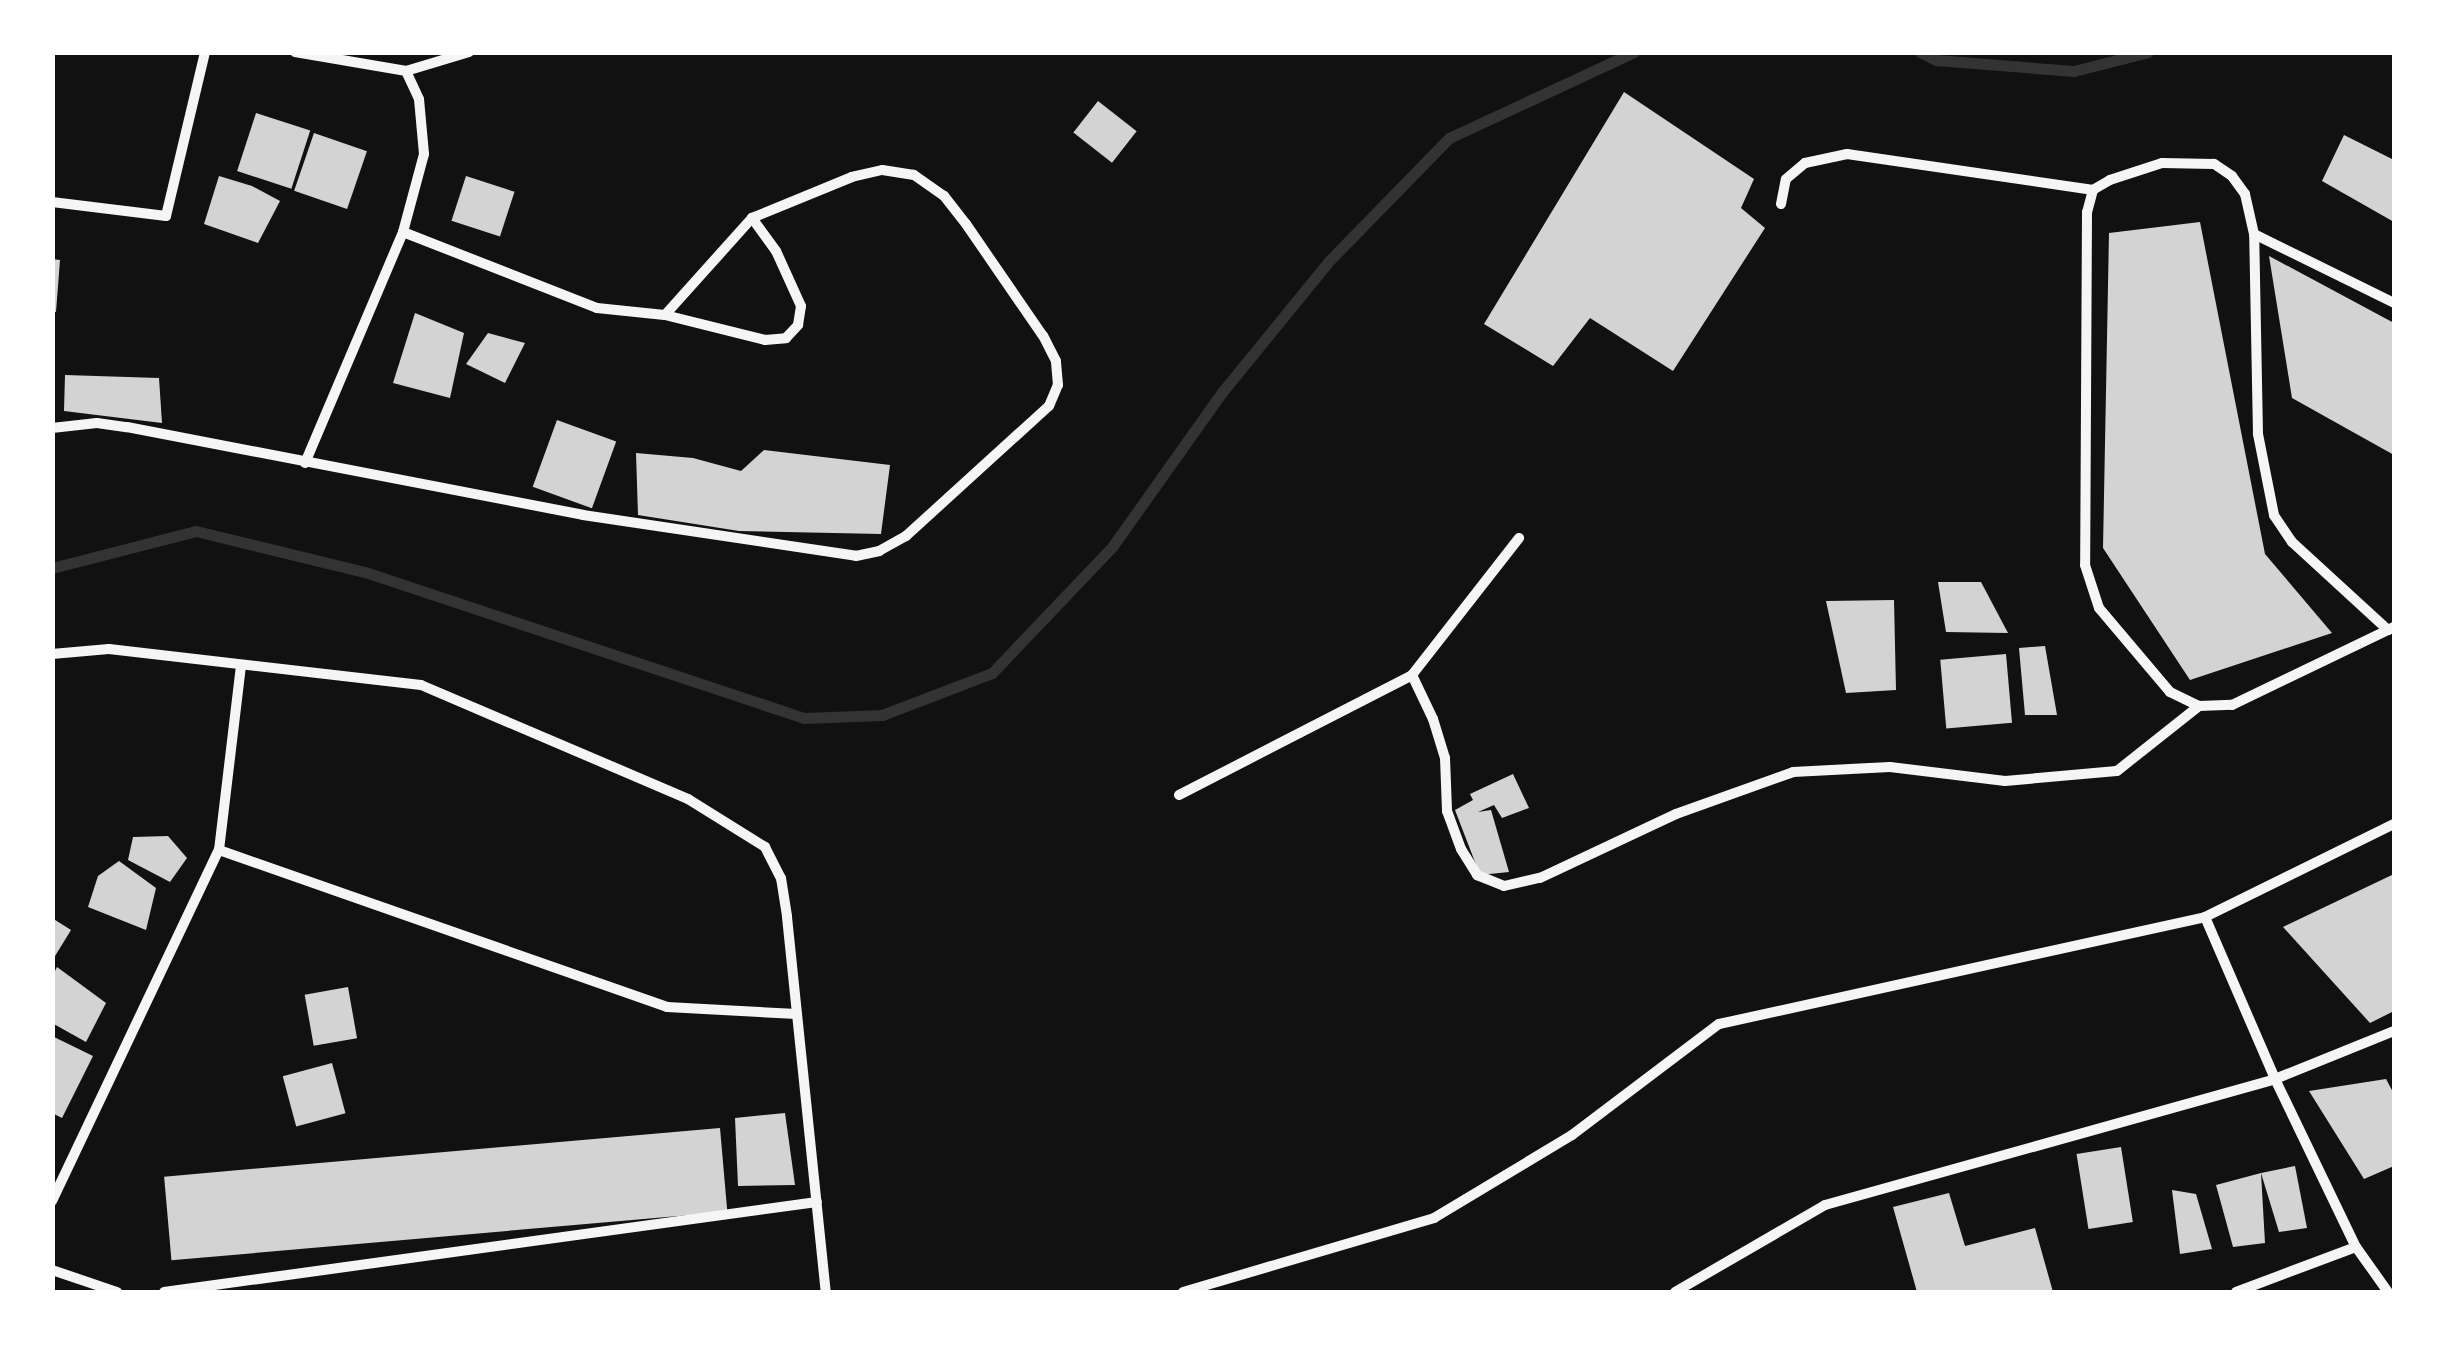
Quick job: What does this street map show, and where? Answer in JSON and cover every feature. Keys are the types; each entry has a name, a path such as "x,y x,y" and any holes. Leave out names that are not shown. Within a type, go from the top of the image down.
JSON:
{"street":[{"path":"52,202 166,216 205,52"},
{"path":"295,52 406,71 469,52"},
{"path":"305,463 403,232 424,154 418,100 406,71"},
{"path":"1781,204 1786,178 1805,163 1846,154 2093,190 2110,180 2162,164 2214,164 2246,194 2254,234 2258,434 2274,514 2292,542 2391,629 2232,705 2199,706 2170,692 2099,608 2089,588 2085,565 2086,232 2093,190"},
{"path":"52,428 97,423 583,515 856,556 880,552 906,536 1049,406 1058,385 1056,361 1044,336 944,196 914,175 882,170 852,177 752,218 664,315"},
{"path":"403,232 598,308 664,315 765,340 786,338 798,325 801,306 791,279 752,218"},
{"path":"2254,234 2394,303"},
{"path":"1180,795 1412,674 1519,538"},
{"path":"52,654 109,649 421,684 688,800 765,847 780,878 826,1292"},
{"path":"52,1201 219,850 241,666"},
{"path":"1412,674 1433,719 1445,758 1447,811 1461,848 1476,875 1504,886 1540,878 1676,814 1793,772 1890,767 2004,781 2117,770 2199,706"},
{"path":"1183,1292 1434,1218 1572,1135 1719,1024 2205,917 2394,824"},
{"path":"219,850 666,1006 797,1014"},
{"path":"2205,917 2275,1079 2356,1247 2388,1292"},
{"path":"1675,1292 1824,1206 2275,1079 2394,1031"},
{"path":"164,1292 817,1202"},
{"path":"2236,1292 2356,1247"},
{"path":"52,1270 117,1292"}],"building":[{"path":"1624,92 1754,179 1741,208 1765,228 1673,371 1590,318 1553,366 1484,324"},
{"path":"1098,101 1137,131 1112,163 1073,133"},
{"path":"256,113 310,131 291,189 237,171"},
{"path":"314,133 367,151 347,209 294,191"},
{"path":"2344,135 2394,160 2394,222 2322,181"},
{"path":"219,176 252,186 280,201 258,243 204,224"},
{"path":"466,176 515,192 500,236 451,221"},
{"path":"2200,222 2265,554 2332,633 2190,680 2103,548 2109,233"},
{"path":"2269,256 2394,323 2394,455 2292,398"},
{"path":"52,259 60,260 56,312 52,311"},
{"path":"415,313 464,333 450,398 393,383"},
{"path":"488,333 525,343 505,383 466,364"},
{"path":"65,375 159,378 162,423 64,411"},
{"path":"557,420 616,442 592,508 533,487"},
{"path":"764,450 890,465 881,534 739,531 638,515 636,453 693,458 741,471"},
{"path":"1938,582 1981,582 2008,633 1946,632"},
{"path":"1894,600 1896,690 1846,693 1826,601"},
{"path":"2045,646 2057,715 2025,715 2019,648"},
{"path":"2006,654 2012,723 1946,728 1940,660"},
{"path":"1513,774 1529,808 1502,818 1494,805 1478,812 1491,810 1509,872 1480,875 1455,810 1473,800 1470,794"},
{"path":"168,836 187,858 170,882 128,860 133,837"},
{"path":"119,861 156,888 146,930 88,907 98,876"},
{"path":"2394,874 2394,1011 2370,1023 2283,927"},
{"path":"52,918 71,930 52,961"},
{"path":"57,967 106,1003 86,1042 52,1023 52,977"},
{"path":"348,987 357,1038 314,1046 305,995"},
{"path":"52,1036 93,1056 62,1118 52,1113"},
{"path":"332,1063 345,1113 296,1126 283,1076"},
{"path":"2386,1079 2394,1094 2394,1166 2364,1179 2309,1091"},
{"path":"785,1113 795,1185 738,1186 735,1118"},
{"path":"720,1128 727,1212 171,1260 164,1177"},
{"path":"2121,1147 2133,1222 2088,1229 2077,1154"},
{"path":"2295,1166 2307,1228 2279,1232 2261,1173"},
{"path":"2261,1173 2265,1243 2233,1247 2216,1185"},
{"path":"2172,1190 2196,1194 2212,1249 2180,1254"},
{"path":"1949,1193 1965,1246 2035,1228 2053,1292 1917,1292 1893,1207"}],"waterway":[{"path":"52,568 196,531 368,573 804,718 882,715 992,673 1112,547 1223,391 1329,261 1449,138 1634,52"},
{"path":"1920,52 1936,60 2074,71 2148,52"}]}
